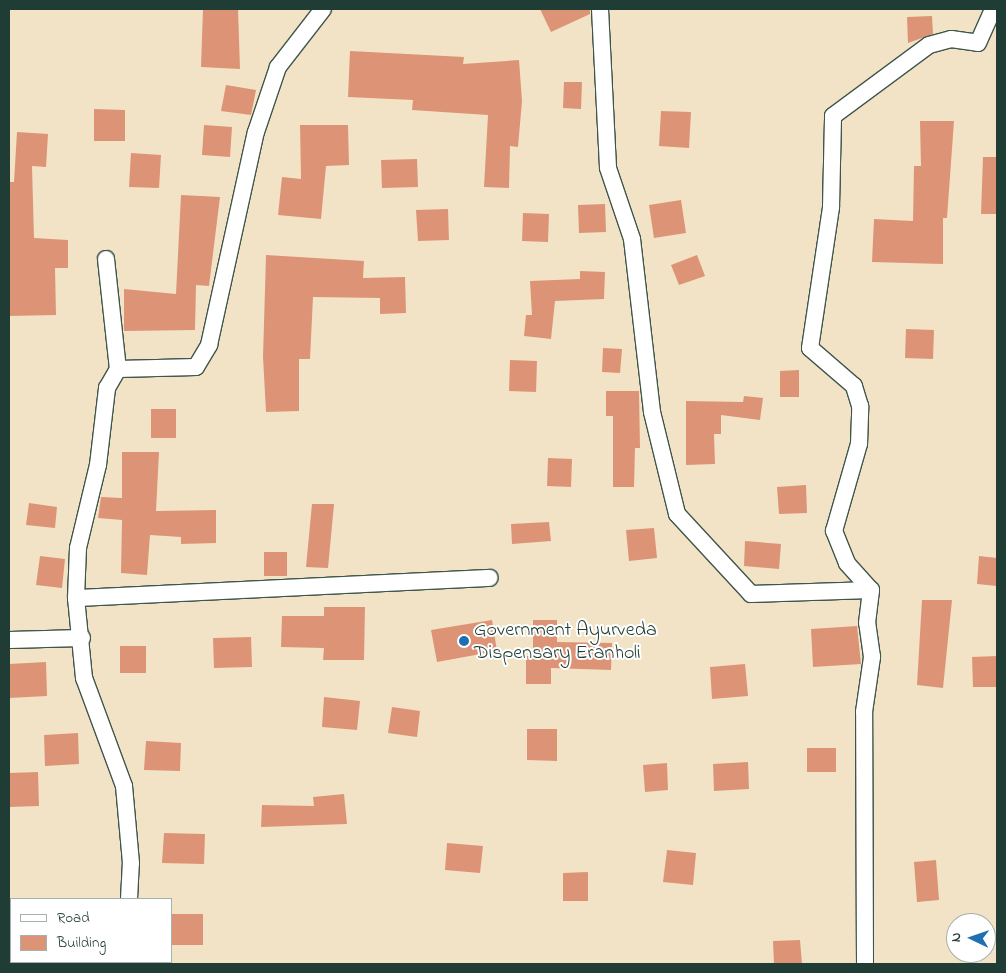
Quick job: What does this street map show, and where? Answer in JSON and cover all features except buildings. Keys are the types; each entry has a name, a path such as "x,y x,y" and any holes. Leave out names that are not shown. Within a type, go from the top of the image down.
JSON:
{"street":[{"path":"118,369 196,367 210,345 216,298 259,123 278,67 323,9"},
{"path":"600,9 608,168 632,239 652,412 677,514 751,594 871,590"},
{"path":"865,964 863,759 872,657 867,624 871,590 847,562 834,531 859,444 860,406 854,386 810,348 831,207 833,116 928,45 951,39 978,43 993,9"},
{"path":"106,259 118,369 108,388 100,428 98,465 78,548 76,598 82,638 84,678 124,786 131,863 129,898"},
{"path":"76,598 490,578"},
{"path":"9,640 82,638"}],"place":[{"name":"Government Ayurveda Dispensary Eranholi","path":"464,641"}]}
